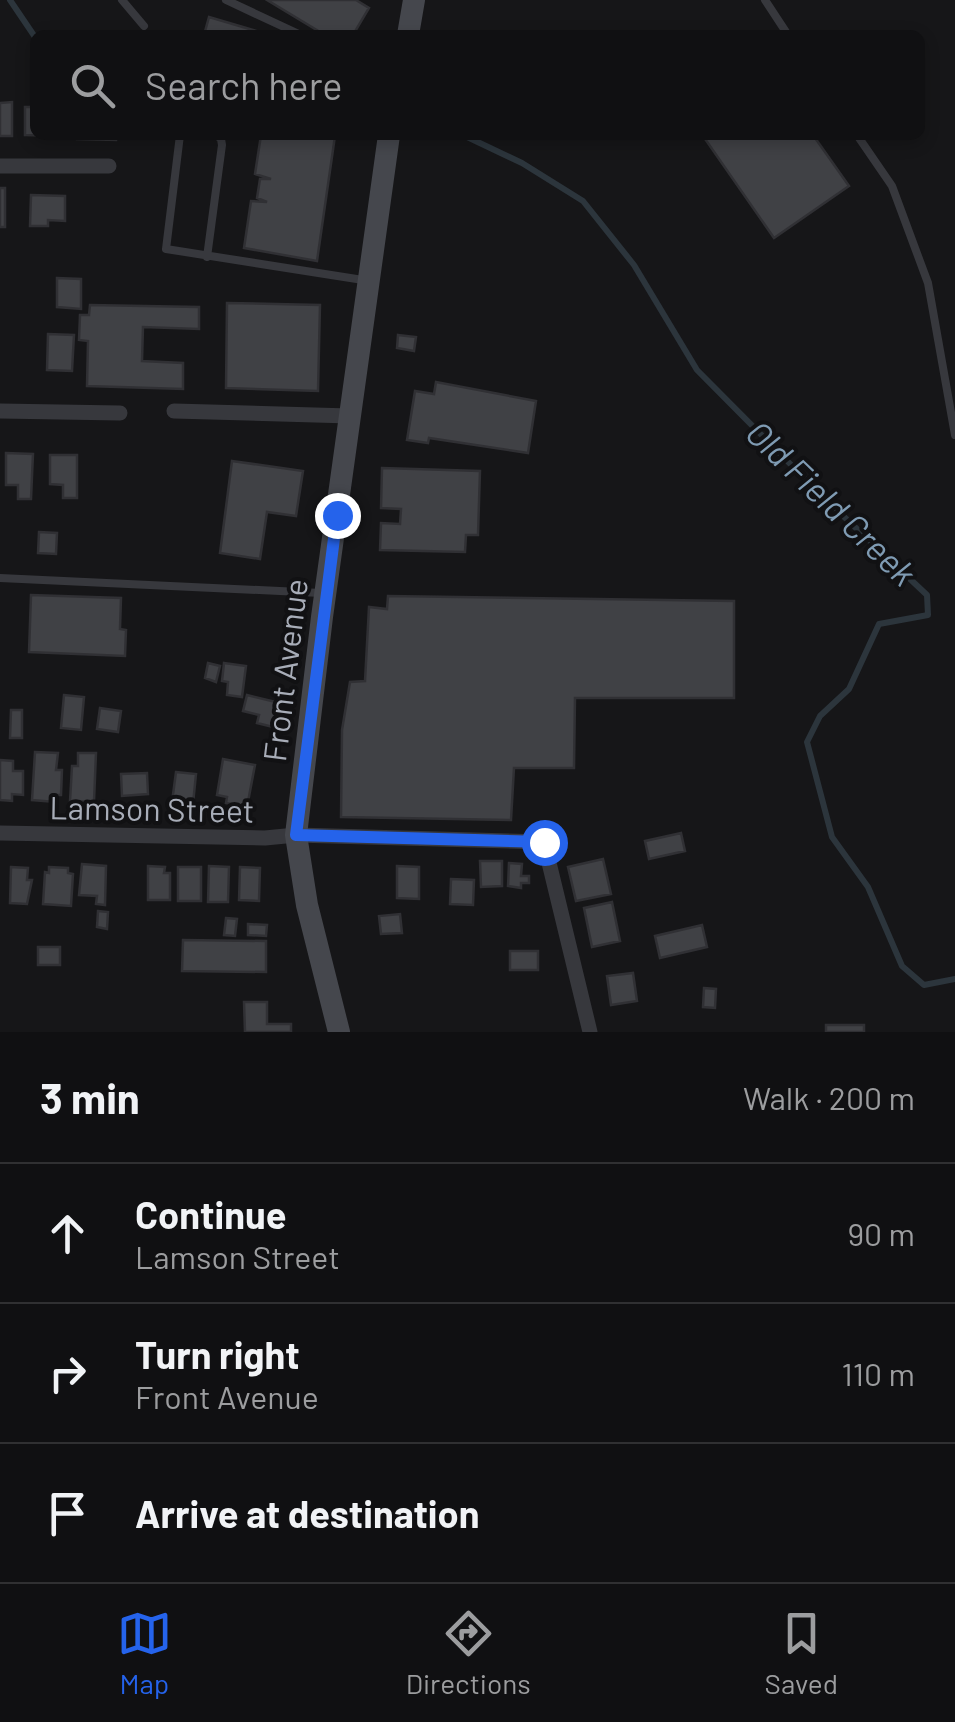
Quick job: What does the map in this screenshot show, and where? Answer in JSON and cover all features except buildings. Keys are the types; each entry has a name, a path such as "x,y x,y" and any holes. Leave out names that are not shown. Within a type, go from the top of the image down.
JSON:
{"street":[{"path":"409,30 414,0"},
{"name":"Front Avenue","path":"338,1032 307,904 296,835 388,140"},
{"path":"0,166 109,166"},
{"path":"0,411 120,412"},
{"path":"174,411 350,416"},
{"name":"Lamson Street","path":"0,833 544,842 590,1032"}],"lane":[{"path":"122,0 144,26"},
{"path":"226,0 290,30"},
{"path":"765,0 785,30"},
{"path":"179,140 164,247 171,252 368,280"},
{"path":"206,257 221,140"},
{"path":"860,140 892,186 928,282 955,435"},
{"path":"0,578 326,594"}],"waterway":[{"name":"Old Field Creek","path":"10,0 30,30"},
{"name":"Old Field Creek","path":"474,140 522,163 583,201 634,265 697,370 927,595 928,615 879,624 849,689 820,716 807,742 832,837 868,887 902,966 924,985 955,979"}],"route":[{"path":"337,515 296,835 544,842"}]}
